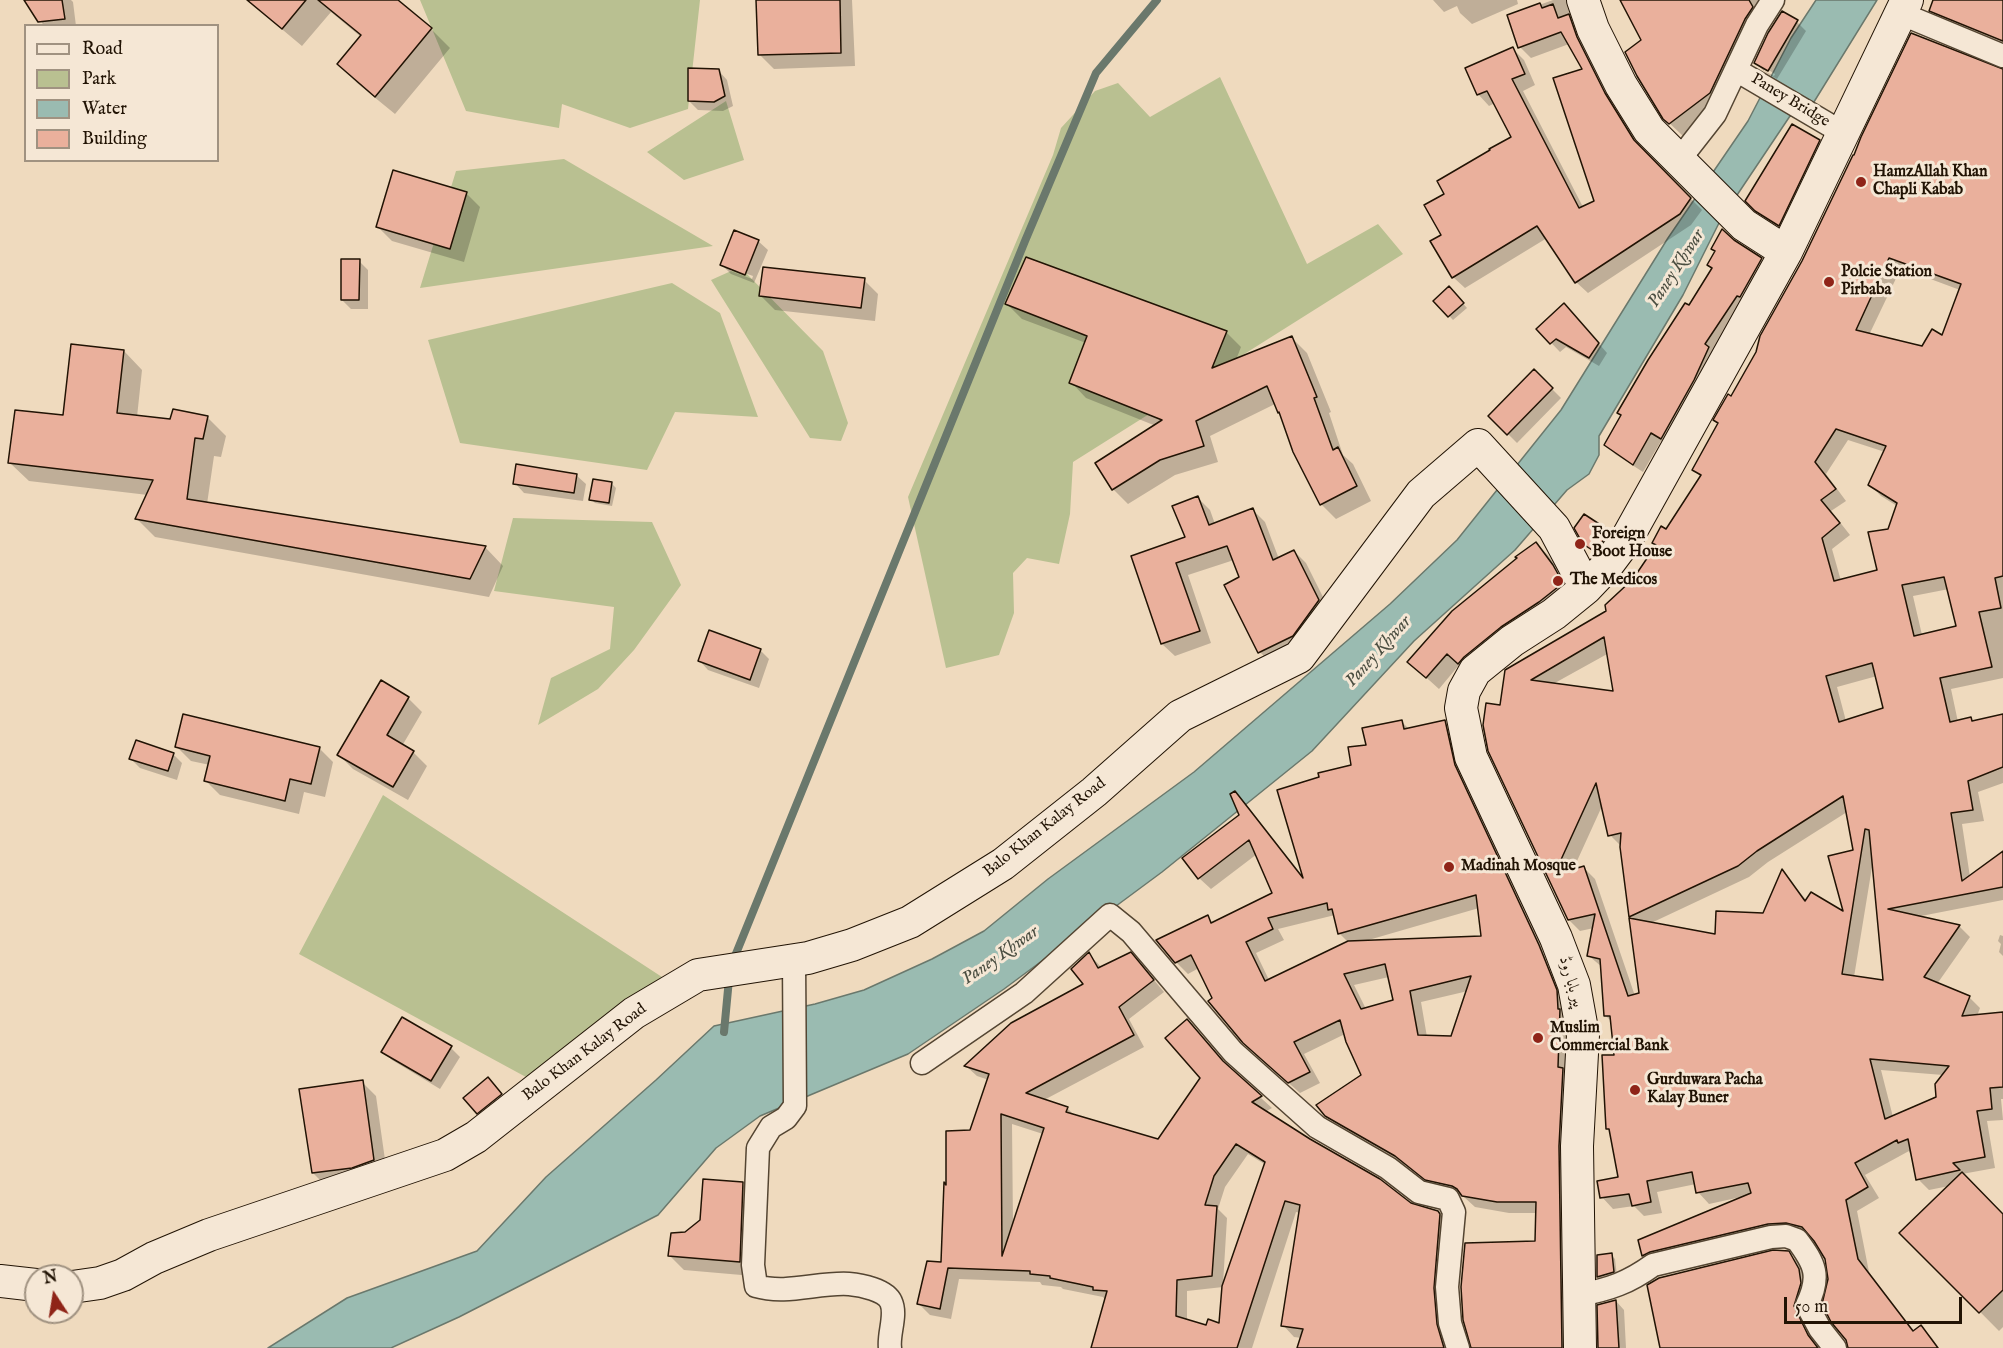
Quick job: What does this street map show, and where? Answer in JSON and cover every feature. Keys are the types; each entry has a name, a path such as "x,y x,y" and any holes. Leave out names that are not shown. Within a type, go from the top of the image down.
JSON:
{"street":[{"path":"1583,0 1593,28 1621,85 1648,130 1744,225 1786,252"},
{"path":"1687,169 1756,25 1773,0"},
{"path":"1586,588 1626,540 1786,252 1904,7 2003,56"},
{"name":"Paney Bridge","path":"1736,70 1843,133"},
{"name":"Balo Khan Kalay Road","path":"84,1285 100,1283 123,1275 154,1258 209,1234 445,1155 476,1137 634,1012 698,975 808,958 852,945 910,922 1003,864 1094,792 1180,716 1299,657 1421,494 1478,445 1554,528 1586,588"},
{"name":"پیر بابا روڈ","path":"1581,1348 1577,1146 1583,1035 1574,985 1556,938 1471,757 1461,708 1464,691 1475,671 1512,641 1554,614 1586,588"},
{"path":"922,1062 1024,993 1110,915 1131,932 1233,1052 1317,1127 1388,1168 1419,1192 1448,1199 1454,1212 1447,1287 1450,1323 1458,1348"},
{"path":"794,959 795,1106 786,1118 771,1127 758,1148 753,1265 756,1286 777,1290 850,1284 882,1292 891,1301 893,1313 890,1348"},
{"path":"1580,1295 1618,1286 1637,1277 1653,1265 1771,1237 1786,1236 1797,1240 1816,1271 1812,1294 1807,1305 1820,1329 1835,1348"},
{"path":"0,1281 24,1284"}],"green space":[{"path":"420,0 700,0 688,109 630,128 562,104 559,128 466,111"},
{"path":"1220,77 1307,264 1378,224 1403,254 1073,462 1070,514 1059,564 1027,558 1013,573 1014,613 999,655 946,668 908,497 1053,155 1061,128 1095,91 1118,83 1150,117"},
{"path":"726,101 744,160 684,180 647,152"},
{"path":"564,159 713,246 420,288 456,171"},
{"path":"740,267 823,351 848,423 841,441 810,438 711,280"},
{"path":"672,283 720,313 758,417 675,412 647,470 460,443 428,340"},
{"path":"513,518 652,522 681,585 634,650 598,689 538,725 551,678 610,649 614,607 494,591"},
{"path":"383,795 662,977 622,1007 537,1083 299,954"}],"water":[{"name":"Paney Khwar","path":"1816,0 1877,0 1804,118 1790,116 1721,219 1683,295 1599,436 1599,455 1589,474 1567,490 1515,550 1414,641 1312,751 1162,872 1004,989 908,1054 760,1116 716,1148 658,1215 459,1317 391,1348 268,1348 347,1298 477,1251 546,1177 714,1026 815,1004 864,990 932,959 984,931 1048,879 1194,772 1390,604 1457,540 1561,410 1668,238 1748,121 1791,38"}],"building":[{"path":"24,0 62,0 65,19 38,22"},
{"path":"247,0 306,0 282,29"},
{"path":"318,0 398,0 432,28 375,97 337,64 361,35"},
{"path":"756,0 840,0 841,53 758,55"},
{"path":"1620,0 1749,0 1753,7 1710,93 1669,124 1663,119 1625,52 1641,40"},
{"path":"1933,0 2003,0 2003,41 1929,11"},
{"path":"1540,3 1542,8 1553,4 1558,18 1569,14 1577,37 1605,93 1634,140 1691,198 1680,214 1575,283 1537,226 1452,278 1430,241 1441,235 1424,205 1444,194 1437,181 1511,137 1487,91 1477,95 1465,68 1513,47 1525,74 1512,79 1579,208 1594,201 1553,78 1582,69 1561,32 1518,48 1507,15"},
{"path":"1782,11 1798,20 1768,71 1754,63 1768,33"},
{"path":"1911,33 2003,69 2003,576 1995,578 2001,608 1979,612 1992,667 1940,678 1950,722 1971,717 1972,721 2003,714 2003,767 1968,781 1973,810 1951,813 1962,881 2003,851 2003,887 1888,909 1960,925 1924,977 1970,996 1962,1016 2003,1012 2003,1087 1990,1088 1992,1109 1977,1111 1985,1157 1953,1163 1960,1170 1916,1180 1908,1139 1898,1143 1897,1140 1855,1163 1868,1187 1846,1200 1858,1259 1913,1331 1921,1325 1938,1348 1848,1348 1846,1340 1831,1322 1822,1304 1828,1279 1825,1259 1802,1227 1786,1223 1768,1224 1650,1252 1642,1256 1638,1240 1751,1193 1748,1183 1696,1193 1692,1172 1647,1181 1651,1202 1632,1206 1629,1194 1600,1198 1597,1181 1618,1177 1609,1129 1606,1129 1602,1055 1614,1055 1610,1016 1604,1016 1600,959 1587,956 1595,914 1568,920 1488,751 1483,725 1486,703 1500,705 1505,670 1606,611 1605,605 1633,579 1656,545 1652,543 1661,526 1666,529 1701,475 1692,470 1718,423 1713,420 1728,394 1731,396 1756,352 1760,336 1802,261","holes":["1889,258 1961,284 1942,335 1932,329 1922,346 1856,330","1836,429 1886,446 1868,485 1897,503 1888,529 1868,532 1877,570 1834,581 1822,538 1840,523 1821,500 1836,489 1815,462","1944,577 1956,626 1914,636 1902,585","1604,637 1613,691 1531,680","1872,663 1883,708 1839,722 1826,676","1596,783 1608,836 1621,833 1620,847 1629,917 1738,866 1757,851 1843,796 1853,850 1828,856 1843,911 1811,892 1805,901 1782,869 1763,913 1716,911 1715,934 1629,918 1639,993 1628,996 1584,866 1554,875","1865,829 1869,830 1883,980 1842,974","1870,1059 1949,1066 1935,1084 1936,1097 1885,1119"]},
{"path":"688,68 719,69 725,96 714,102 688,101"},
{"path":"1792,124 1820,140 1779,226 1755,211 1745,201"},
{"path":"393,170 467,192 450,249 376,227"},
{"path":"1722,229 1734,240 1762,258 1740,297 1737,296 1705,344 1709,347 1694,380 1661,439 1651,433 1633,465 1604,445 1621,415 1617,413 1648,360 1685,303 1689,305 1712,268 1707,265 1715,251 1711,249"},
{"path":"734,230 759,240 745,275 720,265"},
{"path":"1026,257 1227,331 1212,368 1292,336 1317,397 1314,398 1333,450 1338,447 1357,486 1320,505 1293,452 1267,386 1196,421 1204,446 1160,460 1112,490 1095,463 1162,420 1069,383 1087,336 1005,304"},
{"path":"341,259 360,259 359,300 341,300"},
{"path":"763,267 865,278 861,308 759,296"},
{"path":"1449,286 1464,303 1448,317 1433,301"},
{"path":"1564,303 1599,343 1589,358 1556,339 1550,344 1536,329"},
{"path":"71,344 124,350 117,413 170,419 173,409 208,416 203,439 195,438 187,499 486,546 470,579 135,519 153,480 8,463 15,410 63,415"},
{"path":"1534,369 1553,388 1507,435 1488,416"},
{"path":"516,464 577,474 574,493 513,484"},
{"path":"593,479 612,482 609,503 589,500"},
{"path":"1198,496 1209,525 1253,508 1273,560 1294,550 1319,600 1293,636 1258,653 1224,585 1239,577 1227,546 1176,563 1200,631 1161,644 1131,556 1185,537 1172,506"},
{"path":"1584,514 1610,531 1595,552 1583,544 1574,528"},
{"path":"1536,542 1563,583 1501,627 1458,664 1447,654 1426,678 1407,662 1452,611"},
{"path":"709,630 761,649 750,680 698,661"},
{"path":"381,680 409,697 387,735 414,751 393,787 337,755"},
{"path":"183,714 320,747 311,784 290,779 285,801 204,781 210,756 175,747"},
{"path":"1402,720 1404,729 1445,720 1455,765 1539,945 1557,990 1558,1009 1560,1009 1558,1067 1563,1068 1559,1146 1562,1348 1471,1348 1463,1320 1461,1287 1465,1243 1535,1241 1536,1202 1497,1202 1462,1196 1452,1186 1425,1180 1395,1156 1325,1116 1316,1105 1361,1075 1346,1042 1340,1020 1294,1042 1310,1072 1288,1083 1243,1043 1208,1001 1212,998 1191,955 1175,963 1156,940 1208,915 1211,923 1272,893 1249,840 1198,879 1182,858 1239,815 1230,794 1235,791 1303,878 1277,790 1319,777 1318,773 1351,765 1348,747 1366,745 1362,728","holes":["1476,895 1481,936 1348,941 1265,981 1246,942 1273,929 1268,918 1327,903 1328,910 1332,909 1338,934","1385,964 1393,1000 1361,1009 1344,974","1471,976 1451,1036 1418,1035 1410,991"]},
{"path":"136,740 174,753 168,771 129,759"},
{"path":"1089,952 1098,968 1131,952 1154,980 1119,1007 1134,1035 1026,1093 1068,1107 1066,1112 1158,1139 1200,1078 1165,1038 1187,1019 1223,1061 1262,1096 1252,1102 1310,1139 1380,1179 1411,1203 1438,1211 1440,1214 1434,1288 1437,1324 1444,1348 1297,1348 1303,1329 1281,1326 1300,1205 1285,1201 1237,1348 1091,1348 1107,1291 1093,1290 1093,1287 1050,1278 1050,1276 1030,1274 1030,1271 948,1268 940,1309 917,1304 927,1261 941,1262 944,1182 946,1185 946,1131 970,1130 989,1074 964,1066 1011,1023 1083,984 1071,969","holes":["1001,1114 1044,1128 1002,1256","1236,1144 1265,1162 1222,1286 1219,1323 1208,1319 1206,1325 1176,1316 1177,1280 1212,1276 1217,1206 1205,1205 1214,1176"]},
{"path":"402,1017 452,1046 431,1081 381,1052"},
{"path":"488,1077 502,1094 477,1114 463,1098"},
{"path":"363,1080 374,1160 352,1168 312,1173 299,1089"},
{"path":"1962,1172 2003,1214 2003,1290 1979,1313 1899,1233"},
{"path":"703,1179 743,1182 740,1262 668,1256 671,1233 685,1232 700,1220"},
{"path":"1773,1250 1789,1251 1799,1269 1801,1283 1794,1306 1808,1335 1818,1348 1660,1348 1647,1285 1659,1278"},
{"path":"1612,1253 1614,1272 1597,1277 1597,1255"},
{"path":"1616,1300 1619,1348 1598,1348 1597,1305"}],"waterway":[{"path":"733,961 1025,241 1096,73 1157,0"},
{"path":"724,1032 729,979"}],"place":[{"name":"HamzAllah Khan Chapli Kabab","path":"1861,182"},
{"name":"Polcie Station Pirbaba","path":"1829,282"},
{"name":"Foreign Boot House","path":"1580,544"},
{"name":"The Medicos","path":"1558,581"},
{"name":"Madinah Mosque","path":"1449,867"},
{"name":"Muslim Commercial Bank","path":"1538,1038"},
{"name":"Gurduwara Pacha Kalay Buner","path":"1635,1090"}]}
